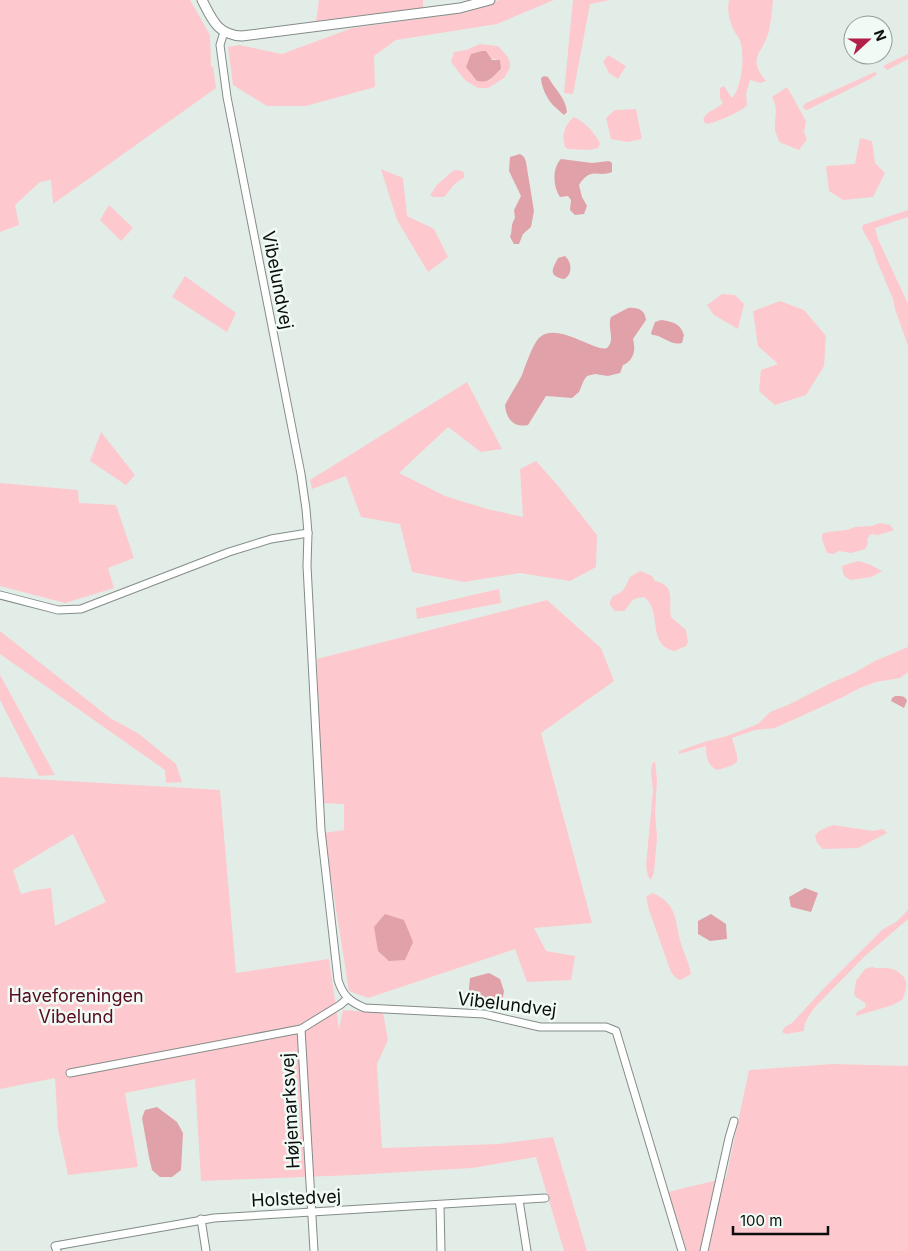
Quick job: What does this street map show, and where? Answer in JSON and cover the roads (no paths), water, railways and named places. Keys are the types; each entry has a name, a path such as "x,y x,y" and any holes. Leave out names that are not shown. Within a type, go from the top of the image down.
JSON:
{"street":[{"path":"202,0 212,20 224,32 234,36 460,8 490,0"},
{"name":"Vibelundvej","path":"224,32 220,45 228,97 301,474 306,509 308,533 307,566 322,837 338,980 341,991 347,999 365,1008 484,1014 540,1026 606,1027 616,1031 682,1251"},
{"path":"0,595 58,610 81,609 229,552 270,539 308,533"},
{"path":"70,1073 301,1029 347,999"},
{"name":"Højemarksvej","path":"301,1029 310,1212 314,1251"},
{"path":"704,1251 734,1121"},
{"name":"Holstedvej","path":"57,1251 55,1246 202,1219 546,1198"},
{"path":"519,1200 527,1251"},
{"path":"440,1205 441,1251"},
{"path":"202,1219 206,1251"}],"park label":[{"name":"Haveforeningen Vibelund","path":"76,1005"}]}
